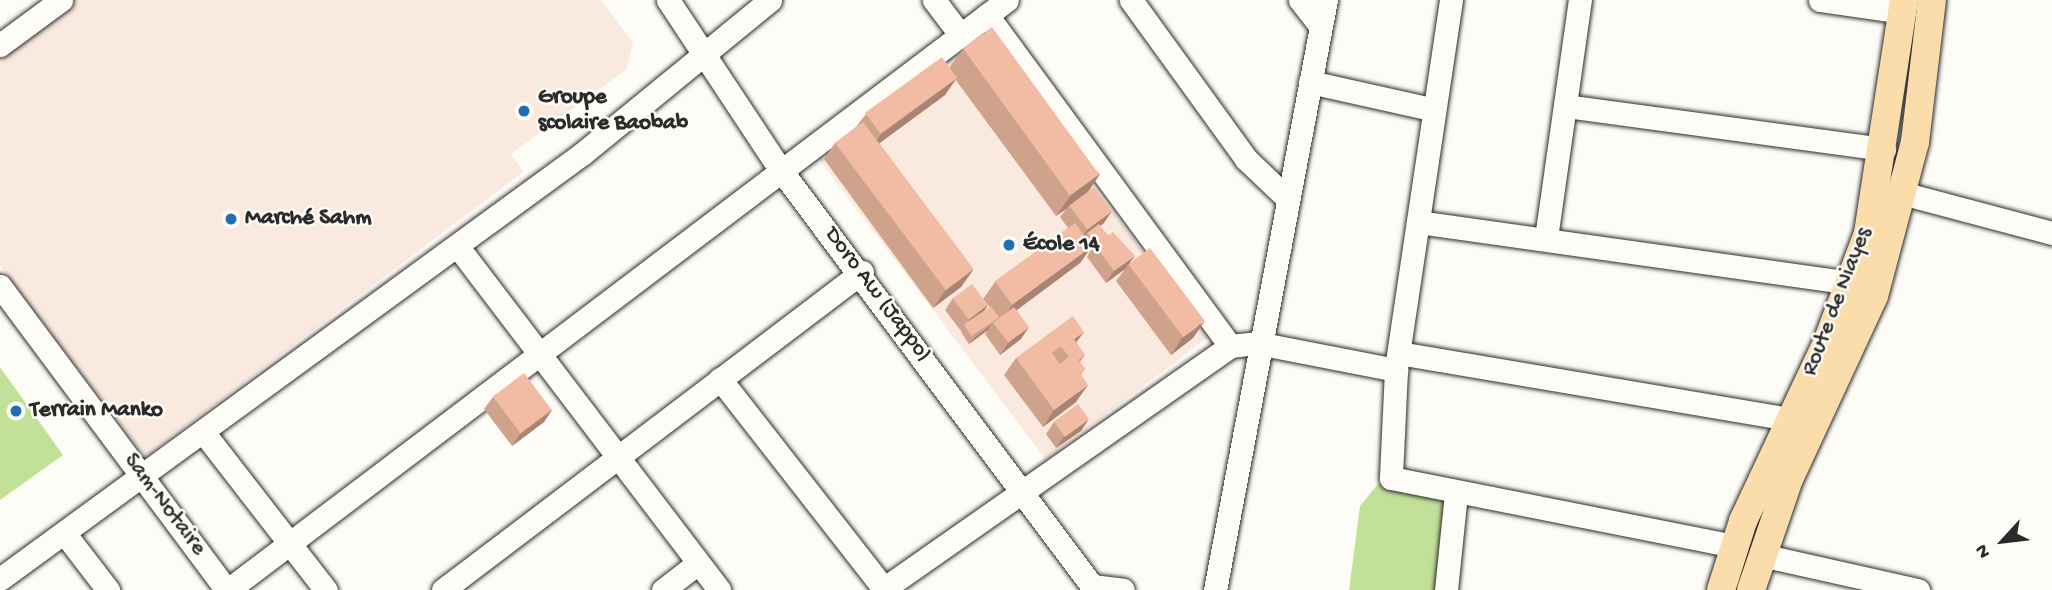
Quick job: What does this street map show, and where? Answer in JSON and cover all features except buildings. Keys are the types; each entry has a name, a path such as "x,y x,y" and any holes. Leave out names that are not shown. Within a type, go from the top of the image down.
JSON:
{"main road":[{"name":"Route de Niayes","path":"1751,590 1789,479 1874,296 1902,192 1932,0"},
{"name":"Route de Niayes","path":"1721,590 1734,546 1850,283 1868,233 1884,149 1904,6"}],"street":[{"path":"0,45 61,0"},
{"name":"Doro Aw (Jappo)","path":"668,0 780,169 862,272 1092,588"},
{"path":"0,579 144,477 582,154 702,52 770,0"},
{"path":"934,0 959,33"},
{"path":"228,590 959,33 1007,0"},
{"path":"1131,0 1246,159 1287,198"},
{"path":"1300,0 1320,24"},
{"path":"1215,590 1239,478 1256,343 1326,0"},
{"path":"1451,0 1431,109 1418,222 1397,361 1391,478 1734,546"},
{"path":"1545,238 1580,0"},
{"path":"1821,0 1904,6"},
{"path":"987,15 1230,346"},
{"path":"1310,82 1431,109"},
{"path":"1565,106 1884,149"},
{"path":"1902,192 2052,233"},
{"path":"1418,222 1850,283"},
{"path":"458,247 719,590"},
{"path":"443,590 862,272"},
{"name":"Sam-Notaire","path":"0,285 228,590"},
{"path":"720,379 883,589 1230,346 1256,343 1397,361 1790,419"},
{"path":"204,433 326,590"},
{"path":"1446,590 1456,493"},
{"path":"65,534 108,590"},
{"path":"1761,555 1918,590"},
{"path":"663,590 698,563"},
{"path":"1092,588 1123,590"}],"shaded area":[{"name":"Marché Sahm","path":"67,0 601,0 633,43 627,69 511,154 523,172 145,457 0,265 0,49"},
{"name":"École 14","path":"976,30 1208,337 1046,460 814,152"}],"green space":[{"name":"Terrain Manko","path":"0,367 63,455 0,500"},
{"path":"1378,484 1455,496 1443,590 1349,590 1360,506"}],"place":[{"name":"Groupe scolaire Baobab","path":"524,111"},
{"name":"Marché Sahm","path":"231,219"},
{"name":"École 14","path":"1009,245"},
{"name":"Terrain Manko","path":"16,411"}]}
